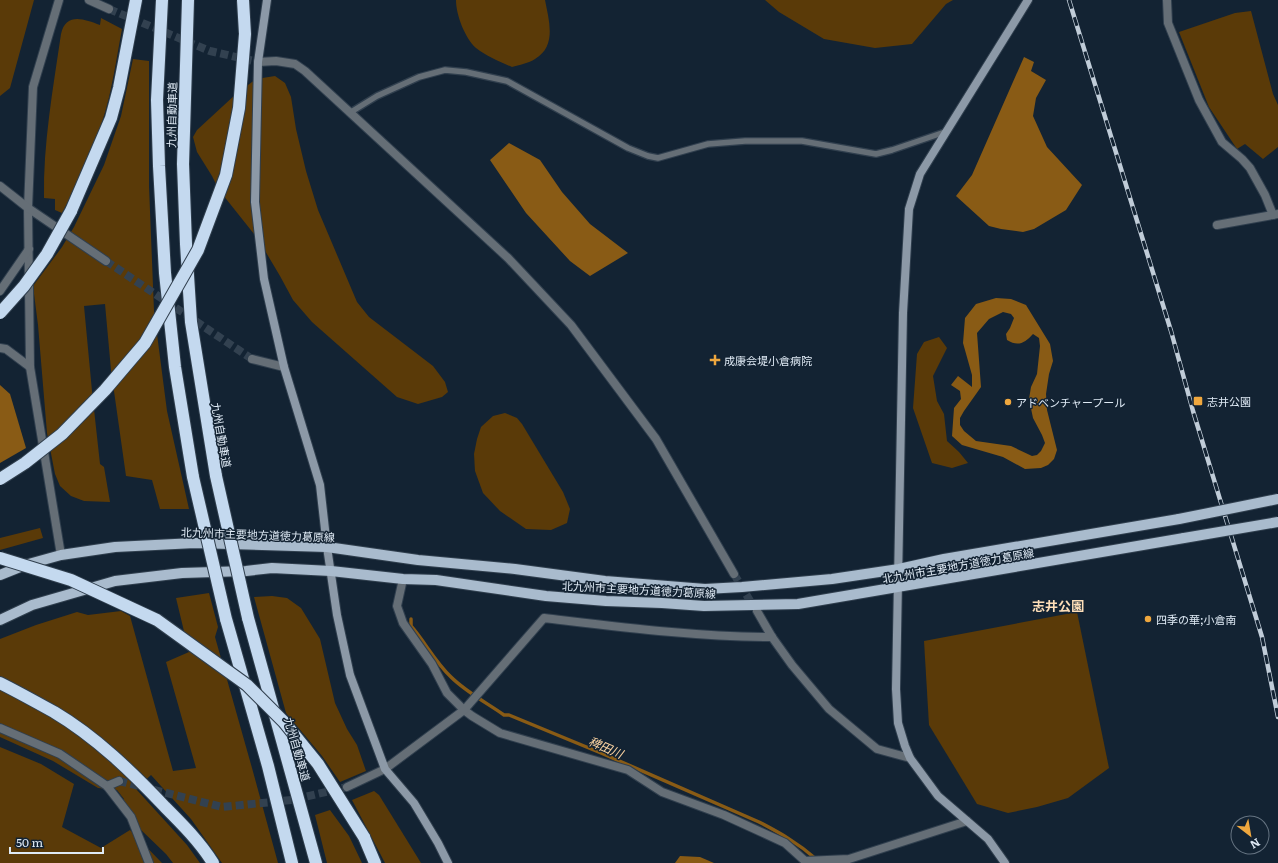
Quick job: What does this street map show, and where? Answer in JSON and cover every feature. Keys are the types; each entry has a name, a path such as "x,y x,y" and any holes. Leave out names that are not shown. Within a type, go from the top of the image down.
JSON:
{"highway":[{"path":"0,313 24,286 47,254 71,211 111,118 119,88 136,0"},
{"name":"九州自動車道","path":"162,0 157,100 159,166 164,265 174,360 193,477 226,619 268,766 292,863"},
{"name":"九州自動車道","path":"188,0 183,164 191,322 216,476 248,618 316,863"},
{"path":"0,479 25,463 62,434 105,390 145,343 198,250 226,175 240,108 245,34 243,0"},
{"path":"0,558 71,580 157,620 247,685 284,722 318,764 364,837 375,863"},
{"path":"0,682 54,713 97,743 138,778 178,820 206,852 213,863"}],"main road":[{"name":"北九州市主要地方道徳力葛原線","path":"0,575 25,565 61,556 116,547 195,543 327,547 418,560 515,569 605,582 705,589 777,585 832,579 899,569 944,559 1179,519 1278,499"},
{"name":"北九州市主要地方道徳力葛原線","path":"0,620 32,605 115,581 182,573 246,571 272,568 331,571 403,579 436,580 553,596 606,601 704,606 798,604 1278,522"}],"street":[{"path":"59,0 33,87 28,208 30,367 61,556"},
{"path":"89,0 109,9"},
{"path":"268,0 258,62 255,202 264,279 284,367 320,485 337,615 350,675 385,769 414,803 448,863"},
{"path":"1005,863 988,839 938,796 910,758 898,723 896,689 903,313 909,209 920,174 1028,0"},
{"path":"1167,0 1168,23 1199,100 1222,142 1250,168 1275,214 1217,225"},
{"path":"258,62 295,64 305,71 508,258 571,324 656,439 734,574"},
{"path":"0,186 28,208 106,261"},
{"path":"0,290 29,250"},
{"path":"0,348 6,348 30,367"},
{"path":"252,359 284,367"},
{"path":"403,579 397,606 403,623 432,664 447,693 464,710 500,733 628,770 662,792 724,815 785,843 805,861 849,859 967,821"},
{"path":"757,611 772,637 792,665 829,709 877,749 910,758"},
{"path":"347,787 385,769 464,710 544,618 731,637 772,637"},
{"path":"0,728 60,754 107,786 131,817 149,863"},
{"path":"107,786 118,781"}],"lane":[{"path":"351,112 377,96 419,77 445,70 466,72 507,81 628,148 648,156 658,158 708,144 745,140 802,141 876,154 945,132"}],"shaded area":[{"path":"0,0 34,0 10,88 0,96"},
{"path":"456,0 545,0 550,32 549,40 542,54 524,64 512,67 498,61 476,48 468,38 459,19"},
{"path":"765,0 953,0 946,4 912,44 875,48 824,39 779,12"},
{"path":"1251,11 1273,94 1278,105 1278,147 1263,159 1245,144 1237,149 1209,107 1179,32 1235,13"},
{"path":"101,18 122,29 114,76 94,146 62,213 55,210 55,199 44,198 47,137 61,34 63,27 71,20 82,19 100,25"},
{"path":"1024,57 1034,62 1031,71 1046,80 1036,98 1033,116 1047,147 1082,185 1066,210 1034,229 1023,232 989,226 956,196 972,175"},
{"path":"133,59 149,61 149,186 154,311 167,411 189,509 160,509 152,480 126,476 111,370 105,304 84,306 100,464 104,467 110,502 84,501 71,496 60,486 55,474 47,433 38,325 33,286 62,247 74,227 104,165 121,116"},
{"path":"275,76 285,83 291,97 296,129 306,171 318,210 357,302 369,317 433,366 445,382 448,392 442,397 418,404 397,397 312,322 293,300 258,239 219,190 197,152 193,137 197,130 236,94 256,79"},
{"path":"509,143 540,160 562,192 590,224 628,253 590,276 570,261 526,213 490,160"},
{"path":"996,298 1011,299 1026,305 1050,344 1053,361 1049,374 1046,394 1047,410 1057,450 1054,459 1048,465 1041,468 1025,469 1003,457 962,445 952,436 954,408 961,399 960,391 951,385 958,376 972,387 972,375 963,343 965,318 976,304","holes":["1003,312 1011,314 1014,318 1006,334 1007,340 1018,344 1024,342 1033,334 1039,338 1040,346 1037,374 1031,387 1029,399 1033,418 1045,443 1041,451 1037,455 1032,456 1011,446 976,441 964,431 960,425 960,418 981,387 977,333 989,319"]},
{"path":"939,337 947,348 933,376 937,401 944,414 947,441 968,463 952,468 932,463 913,408 917,354 924,342"},
{"path":"0,385 10,394 26,448 0,463"},
{"path":"505,413 517,418 522,424 563,492 570,509 567,523 551,530 526,529 500,511 483,493 475,471 474,454 477,439 481,427 493,416"},
{"path":"40,528 43,538 0,550 0,538"},
{"path":"209,593 218,627 215,637 278,863 222,863 191,819 151,775 136,789 187,845 200,863 173,863 166,854 139,828 119,804 124,799 117,790 98,788 53,761 0,737 0,639 36,625 77,612 88,615 121,611 130,616 173,771 196,768 166,662 189,652 176,598"},
{"path":"272,596 287,598 301,608 320,639 335,703 347,729 357,745 366,771 340,782 322,756 286,713 254,597"},
{"path":"1077,612 1109,768 1068,798 1037,807 1008,813 977,804 929,725 924,641"},
{"path":"0,747 41,764 74,784 62,827 101,848 130,830 162,863 0,863"},
{"path":"374,791 379,795 421,863 385,863 352,800"},
{"path":"330,810 349,836 362,863 327,863 315,815"},
{"path":"680,856 700,857 714,863 675,863"}],"waterway":[{"name":"稗田川","path":"411,619 411,626 445,671 463,688 504,715 509,715 601,753 759,822 789,839 816,859"}],"tunnel":[{"path":"109,9 210,51 258,62"},
{"path":"106,261 252,359"},
{"path":"734,574 755,609"},
{"path":"119,781 222,807 292,800 347,787"}],"railway":[{"path":"1069,0 1171,331 1193,411 1262,637 1278,717"}],"place":[{"name":"成康会堤小倉病院","path":"715,360"},
{"name":"志井公園","path":"1198,401"},
{"name":"アドベンチャープール","path":"1008,402"},
{"name":"四季の華;小倉南","path":"1148,619"}],"district":[{"name":"志井公園","path":"1058,605"}]}
